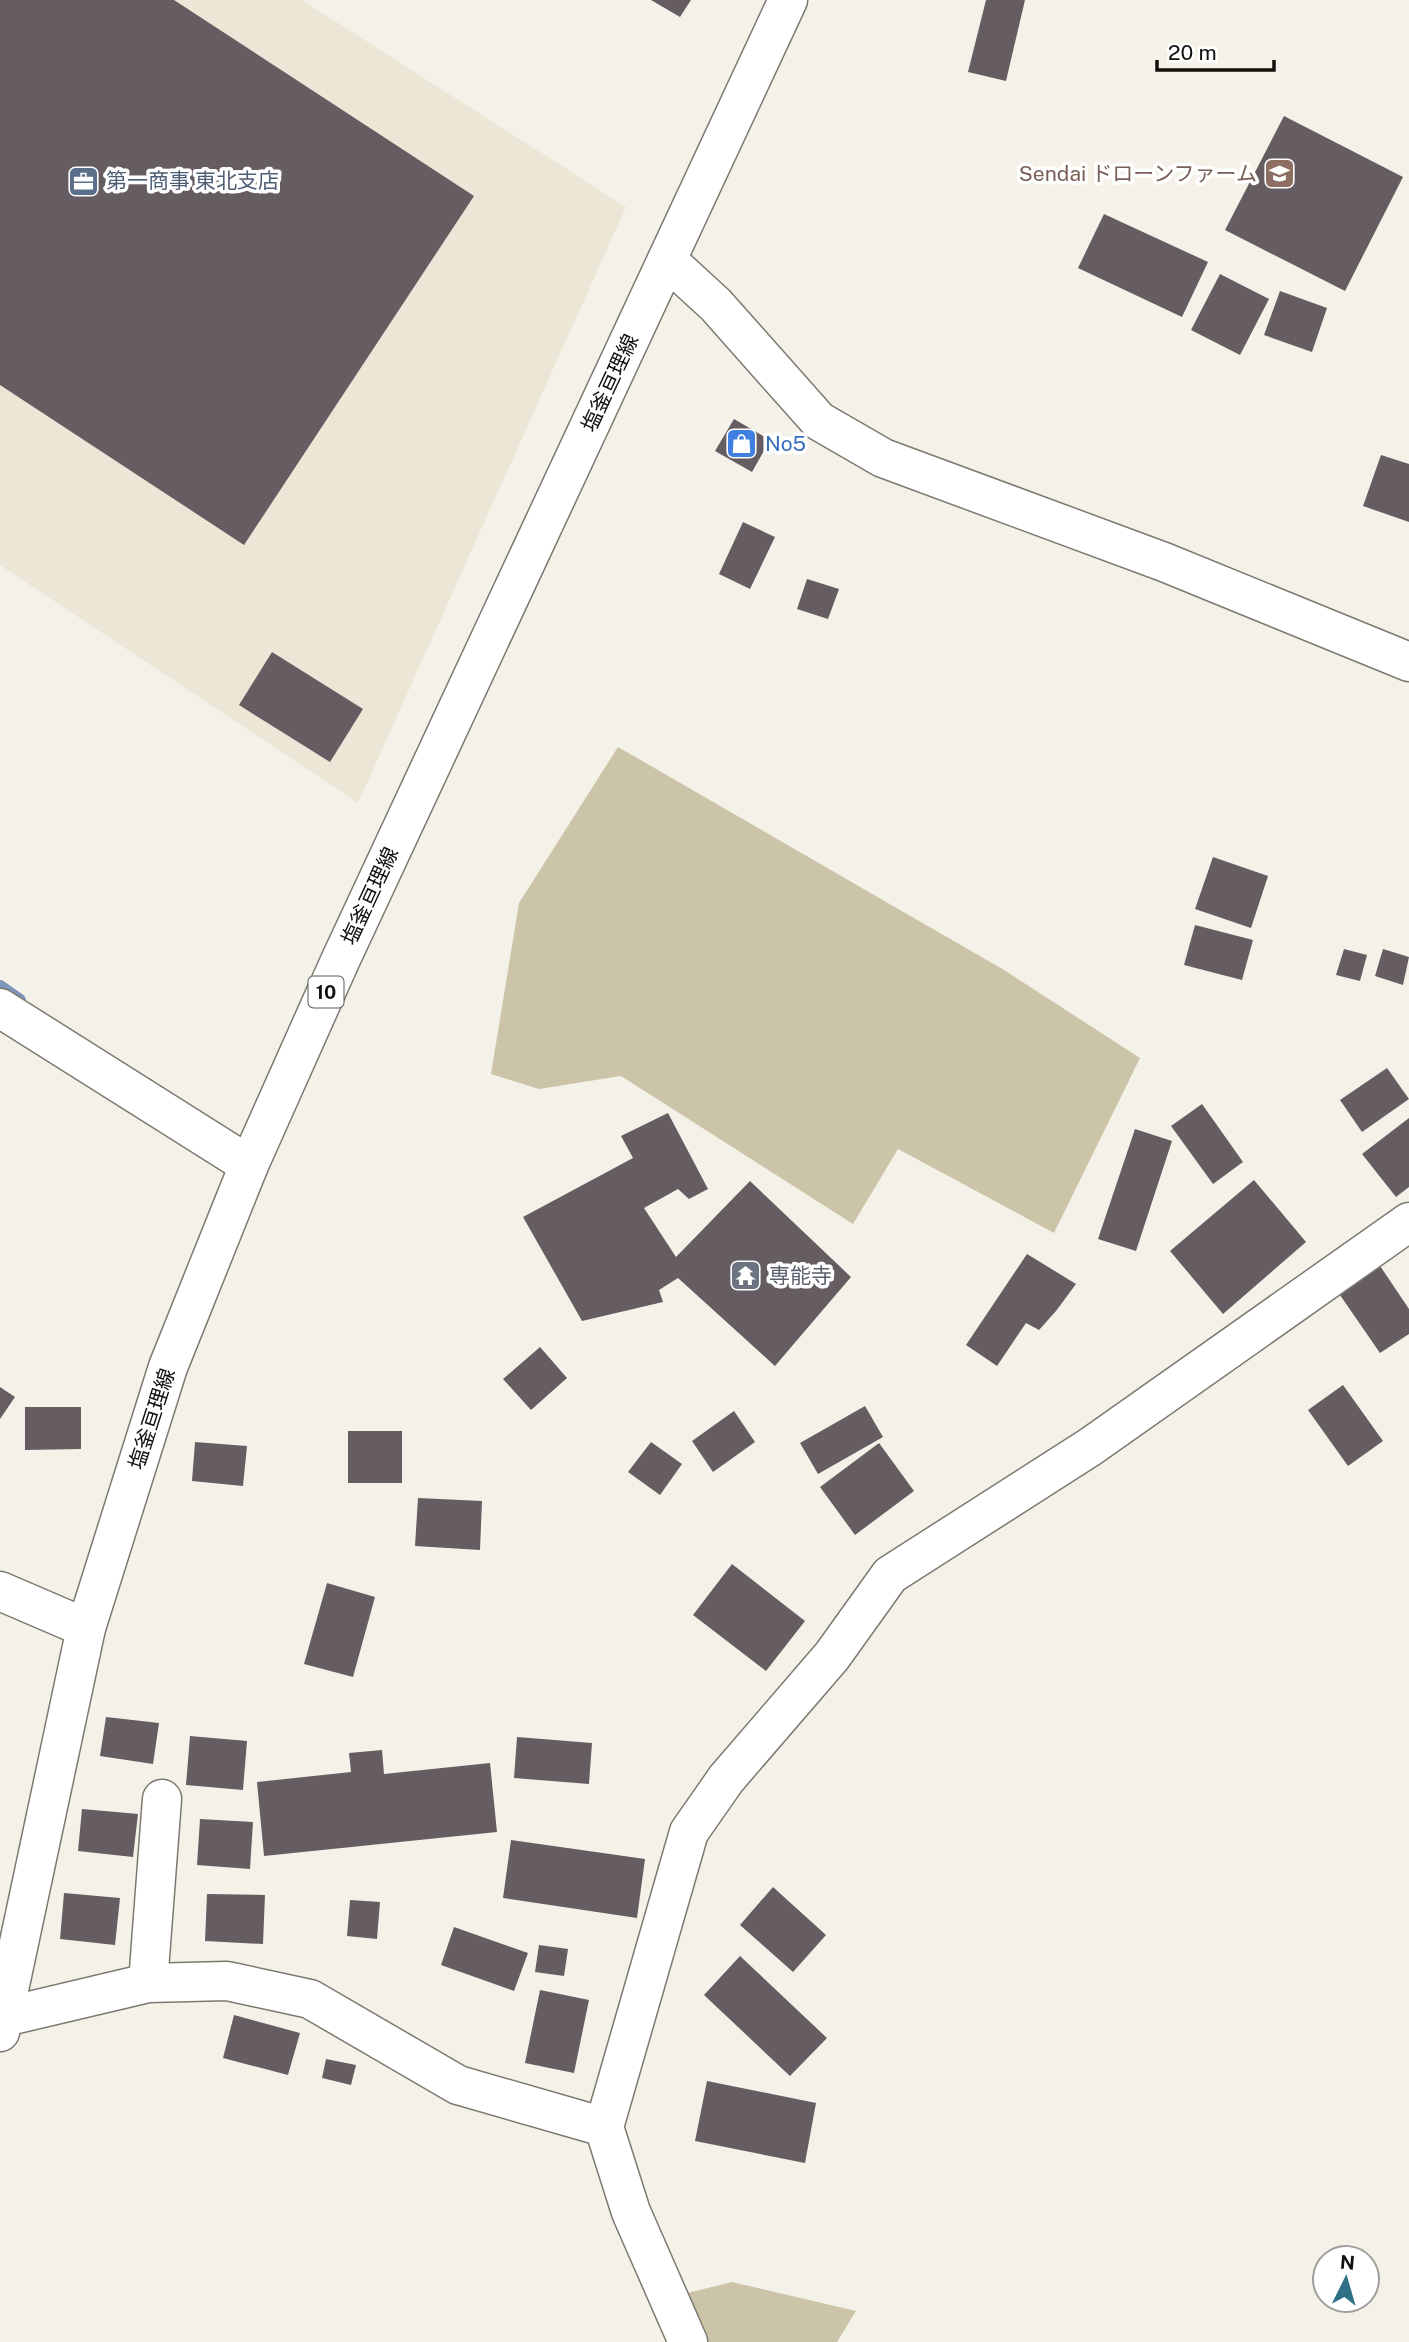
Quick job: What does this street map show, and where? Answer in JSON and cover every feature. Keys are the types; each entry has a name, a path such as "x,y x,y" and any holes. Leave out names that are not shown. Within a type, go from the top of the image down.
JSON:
{"street":[{"name":"塩釜亘理線","path":"1,2022 86,1628 167,1367 249,1165 346,948 788,0"},
{"path":"667,260 716,305 819,421 883,458 1164,562 1409,662"},
{"path":"0,1008 249,1165"},
{"path":"688,2342 631,2213 604,2127 689,1832 726,1779 832,1656 890,1575 1090,1447 1409,1222"},
{"path":"0,1591 86,1628"},
{"path":"148,1983 162,1799"},
{"path":"1,2022 148,1983 228,1981 310,1999 458,2085 604,2127"}],"shaded area":[{"path":"0,0 302,0 626,207 358,803 0,565"},
{"path":"618,747 1004,970 1140,1058 1054,1233 898,1149 853,1224 621,1076 539,1089 491,1074 519,903"},
{"path":"732,2282 856,2311 837,2342 706,2342 687,2293"}],"building":[{"path":"0,0 174,0 474,196 244,545 0,385"},
{"path":"651,0 691,0 680,17"},
{"path":"986,0 1025,0 1006,81 968,72"},
{"path":"1284,116 1403,177 1345,291 1225,230"},
{"path":"1104,214 1208,262 1182,317 1078,268"},
{"path":"1220,274 1269,299 1240,355 1191,330"},
{"path":"1280,291 1327,308 1312,352 1264,335"},
{"path":"734,419 770,440 752,472 715,451"},
{"path":"1381,455 1409,464 1409,522 1363,506"},
{"path":"743,522 775,537 750,589 719,574"},
{"path":"807,579 839,589 828,619 797,609"},
{"path":"272,652 363,709 330,762 239,705"},
{"path":"1213,857 1268,876 1251,928 1195,909"},
{"path":"1195,925 1253,940 1242,980 1184,965"},
{"path":"1344,949 1367,955 1360,981 1336,975"},
{"path":"1383,949 1409,957 1403,985 1375,976"},
{"path":"1387,1068 1409,1099 1362,1132 1340,1100"},
{"path":"1202,1104 1243,1162 1213,1184 1171,1126"},
{"path":"668,1113 708,1189 689,1199 678,1189 644,1208 676,1257 750,1181 851,1277 775,1366 678,1278 659,1290 663,1302 582,1321 523,1217 633,1158 621,1136"},
{"path":"1409,1118 1409,1187 1396,1197 1362,1154"},
{"path":"1135,1129 1172,1141 1136,1251 1098,1239"},
{"path":"1254,1180 1306,1242 1223,1314 1170,1251"},
{"path":"1027,1254 1076,1284 1039,1330 1026,1323 997,1366 966,1345"},
{"path":"1372,1254 1409,1309 1409,1334 1380,1353 1331,1282"},
{"path":"540,1347 567,1378 531,1410 503,1379"},
{"path":"1343,1385 1383,1441 1348,1466 1308,1410"},
{"path":"0,1387 15,1397 0,1419"},
{"path":"865,1406 883,1437 818,1474 800,1443"},
{"path":"25,1407 81,1407 81,1449 25,1450"},
{"path":"734,1411 755,1442 713,1472 692,1441"},
{"path":"348,1431 402,1431 402,1483 348,1483"},
{"path":"195,1442 247,1446 243,1486 192,1481"},
{"path":"651,1442 682,1464 660,1495 628,1472"},
{"path":"879,1443 914,1491 855,1535 820,1487"},
{"path":"418,1498 482,1501 480,1550 415,1546"},
{"path":"732,1564 805,1621 766,1671 693,1615"},
{"path":"327,1583 375,1597 353,1677 304,1664"},
{"path":"106,1717 159,1723 153,1764 100,1756"},
{"path":"190,1736 247,1741 243,1790 186,1785"},
{"path":"517,1737 592,1743 589,1784 514,1778"},
{"path":"382,1750 384,1774 490,1763 497,1832 264,1856 257,1782 351,1772 349,1753"},
{"path":"82,1809 138,1814 133,1857 78,1851"},
{"path":"200,1819 253,1822 250,1869 197,1865"},
{"path":"511,1840 645,1859 637,1918 503,1898"},
{"path":"773,1887 826,1935 793,1972 740,1925"},
{"path":"64,1893 120,1898 115,1945 60,1939"},
{"path":"207,1894 265,1895 263,1944 205,1941"},
{"path":"350,1900 380,1902 377,1939 347,1936"},
{"path":"454,1927 528,1953 514,1991 441,1965"},
{"path":"539,1945 568,1949 564,1976 535,1972"},
{"path":"740,1956 827,2038 790,2076 704,1995"},
{"path":"540,1990 589,2000 574,2073 525,2063"},
{"path":"234,2015 300,2033 288,2075 223,2058"},
{"path":"326,2059 356,2065 351,2085 322,2078"},
{"path":"707,2081 816,2103 805,2163 695,2141"}],"waterway":[{"path":"0,986 20,1000"}],"place":[{"name":"Sendai ドローンファーム","path":"1280,174"},
{"name":"第一商事 東北支店","path":"83,181"},
{"name":"No5","path":"742,444"},
{"name":"専能寺","path":"746,1276"}]}
